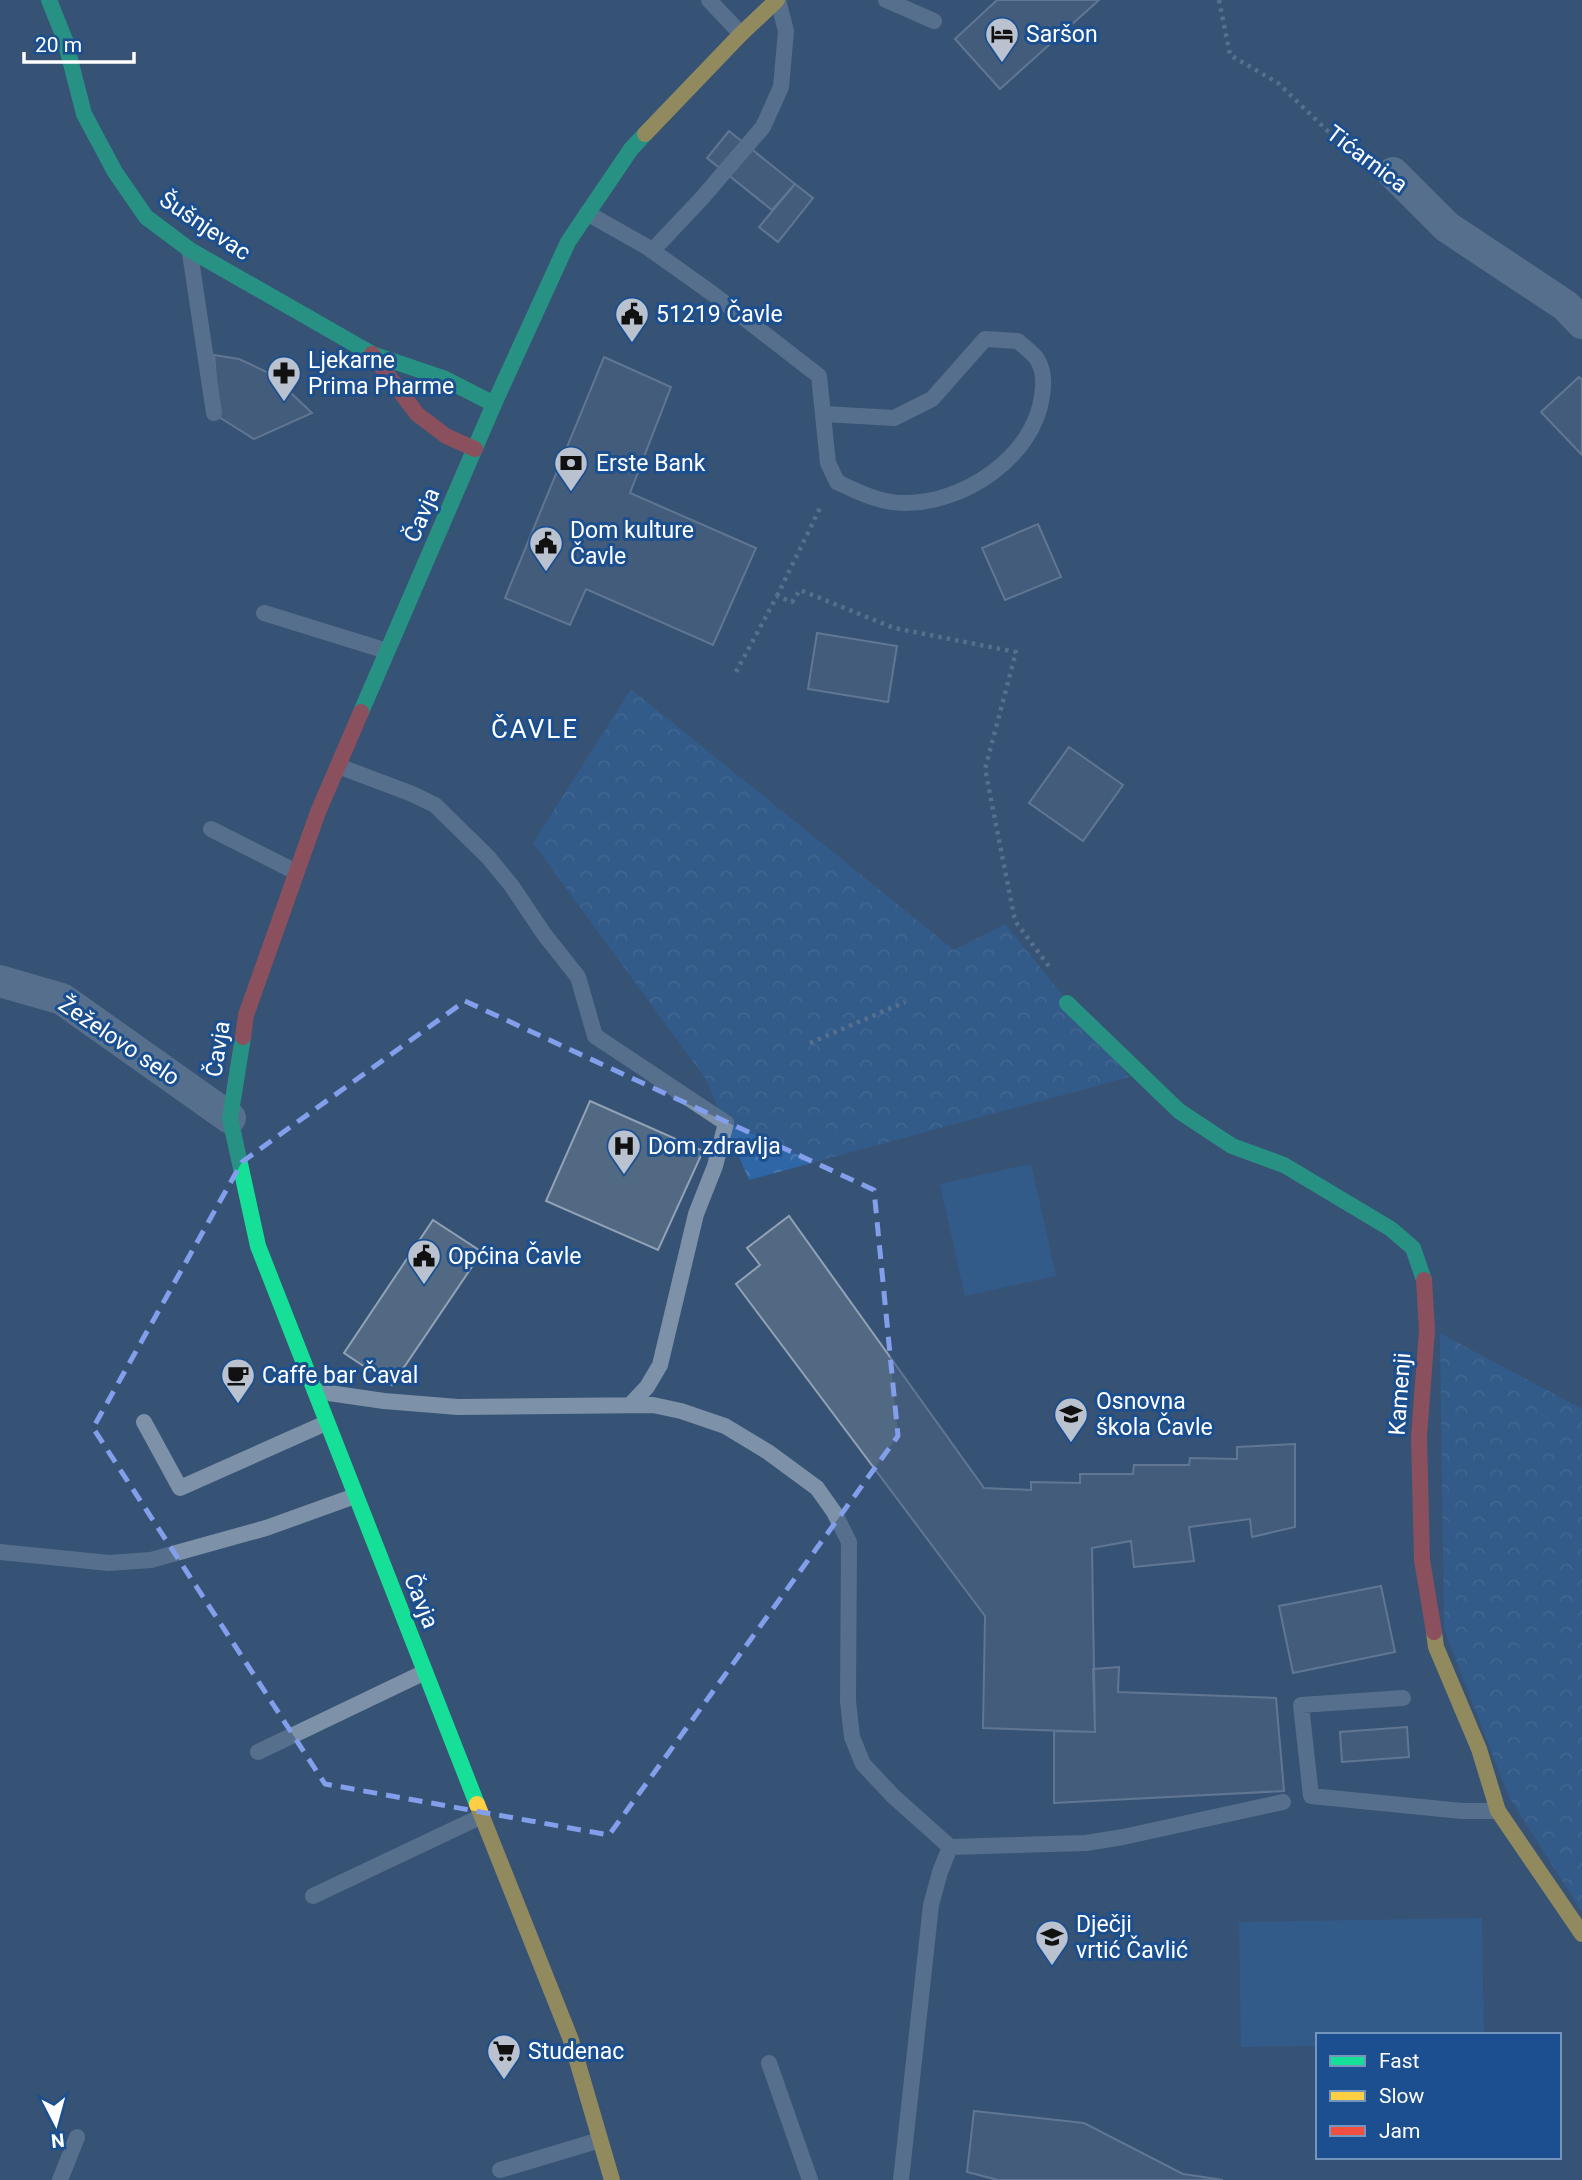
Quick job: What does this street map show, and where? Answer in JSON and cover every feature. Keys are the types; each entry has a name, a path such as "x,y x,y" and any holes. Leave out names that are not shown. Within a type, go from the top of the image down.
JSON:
{"main road":[{"name":"Šušnjevac","path":"49,0 65,40 84,114 115,172 146,217 190,250 372,354 443,378 494,404"},
{"name":"Čavja","path":"612,2180 571,2040 258,1245 230,1118 246,1015 317,812 494,404 568,242 631,149 741,34 778,0"},
{"name":"Šušnjevac","path":"372,354 417,414 446,436 475,449"},
{"name":"Kamenji","path":"1067,1003 1179,1111 1232,1146 1284,1165 1391,1229 1413,1248 1424,1276 1427,1330 1419,1437 1422,1560 1436,1647 1479,1749 1498,1811 1582,1934"}],"street":[{"name":"Tićarnica","path":"1393,173 1447,227 1566,306 1582,323"},
{"name":"Žeželovo selo","path":"0,981 62,999 230,1118"}],"lane":[{"path":"709,0 741,34"},
{"path":"652,251 763,127 781,87 786,31 778,0"},
{"path":"886,0 934,21"},
{"path":"587,213 652,251 713,294 819,376 828,463 837,482 867,496 903,503 939,499 973,485 1003,463 1026,440 1040,409 1044,382 1037,359 1018,341 985,339 932,399 894,418 824,414"},
{"path":"190,250 214,413"},
{"path":"264,613 387,652"},
{"path":"338,766 435,805 488,856 578,977 595,1036 726,1123 715,1166 696,1214 660,1366 647,1387 630,1405"},
{"path":"211,828 296,872"},
{"path":"313,1390 384,1401 458,1407 653,1405 681,1410 726,1426 768,1452 817,1488 834,1512 849,1542 848,1701 852,1737 863,1764 893,1796 950,1847 1086,1843 1283,1802"},
{"path":"144,1422 180,1488 326,1423"},
{"path":"0,1552 109,1563 151,1560 266,1528 355,1496"},
{"path":"258,1752 425,1672"},
{"path":"1403,1698 1301,1705 1311,1796 1462,1811 1498,1811"},
{"path":"313,1896 482,1816"},
{"path":"901,2180 931,1905 950,1847"},
{"path":"769,2063 810,2180"},
{"path":"60,2180 77,2137"},
{"path":"500,2170 600,2140"}],"path":[{"name":"Tićarnica","path":"1219,0 1230,55 1278,83 1340,143 1393,173"},
{"path":"736,673 821,506"},
{"path":"777,596 792,601 800,590 894,628 1016,652 985,769 1015,922 1051,969"},
{"path":"810,1042 905,1002"}],"highlighted area":[{"path":"465,1001 874,1190 898,1436 609,1835 325,1784 93,1428 242,1162"}],"green space":[{"path":"631,689 954,950 1005,924 1129,1077 749,1180 705,1078 533,843"},
{"path":"1031,1164 1056,1276 965,1296 940,1184"},
{"path":"1440,1333 1582,1409 1582,1912 1509,1797 1444,1629"},
{"path":"1482,1918 1484,2033 1316,2033 1316,2046 1241,2047 1239,1922"}],"building":[{"name":"Saršon","path":"997,0 1099,0 1000,89 955,39"},
{"path":"729,131 795,184 772,210 707,158"},
{"path":"795,184 813,198 778,242 759,227"},
{"path":"214,355 239,359 271,374 312,413 254,439 219,417"},
{"path":"604,357 671,387 630,493 756,548 713,645 586,589 570,625 505,598"},
{"path":"1579,377 1582,380 1582,455 1541,412"},
{"path":"1038,524 1061,577 1005,600 982,548"},
{"path":"817,633 897,646 888,702 808,689"},
{"path":"1069,747 1123,785 1083,841 1029,803"},
{"name":"Dom zdravlja","path":"590,1101 703,1151 658,1250 546,1201"},
{"path":"789,1216 984,1488 1031,1490 1031,1482 1080,1483 1080,1474 1133,1474 1134,1465 1189,1465 1190,1458 1237,1459 1237,1447 1295,1444 1295,1527 1252,1537 1250,1519 1189,1527 1194,1561 1134,1567 1131,1541 1092,1548 1095,1732 983,1728 985,1616 736,1284 760,1265 747,1248"},
{"name":"Općina Čavle","path":"433,1220 482,1252 392,1385 344,1353"},
{"path":"1381,1586 1395,1652 1293,1673 1279,1606"},
{"path":"1119,1667 1118,1692 1276,1698 1284,1791 1054,1803 1054,1731 1095,1732 1093,1669"},
{"path":"1407,1727 1409,1757 1342,1762 1340,1732"},
{"path":"974,2111 1084,2123 1183,2174 1223,2180 998,2180 967,2172"}],"traffic: fast":[{"path":"49,0 65,40 84,114 115,172 146,217 190,250 372,354 443,378 494,404"},
{"path":"361,712 494,404 568,242 631,149 645,134"},
{"path":"1067,1003 1179,1111 1232,1146 1284,1165 1391,1229 1413,1248 1424,1280"},
{"path":"243,1037 230,1118 258,1246 477,1804"}],"traffic: slow":[{"path":"645,134 777,0"},
{"path":"1434,1632 1436,1647 1479,1749 1498,1811 1582,1934"},
{"path":"477,1804 571,2040 612,2180"}],"traffic: jam":[{"path":"372,354 417,414 446,436 475,449"},
{"path":"243,1037 246,1015 318,812 361,712"},
{"path":"1424,1280 1427,1330 1419,1437 1422,1560 1434,1632"}],"place":[{"name":"Saršon","path":"1002,64"},
{"name":"51219 Čavle","path":"632,344"},
{"name":"Ljekarne Prima Pharme","path":"284,403"},
{"name":"Erste Bank","path":"571,493"},
{"name":"Dom kulture Čavle","path":"546,573"},
{"name":"Dom zdravlja","path":"624,1176"},
{"name":"Općina Čavle","path":"424,1286"},
{"name":"Caffe bar Čaval","path":"238,1405"},
{"name":"Osnovna škola Čavle","path":"1071,1444"},
{"name":"Dječji vrtić Čavlić","path":"1052,1967"},
{"name":"Studenac","path":"504,2081"}],"district":[{"name":"ČAVLE","path":"535,729"}]}
